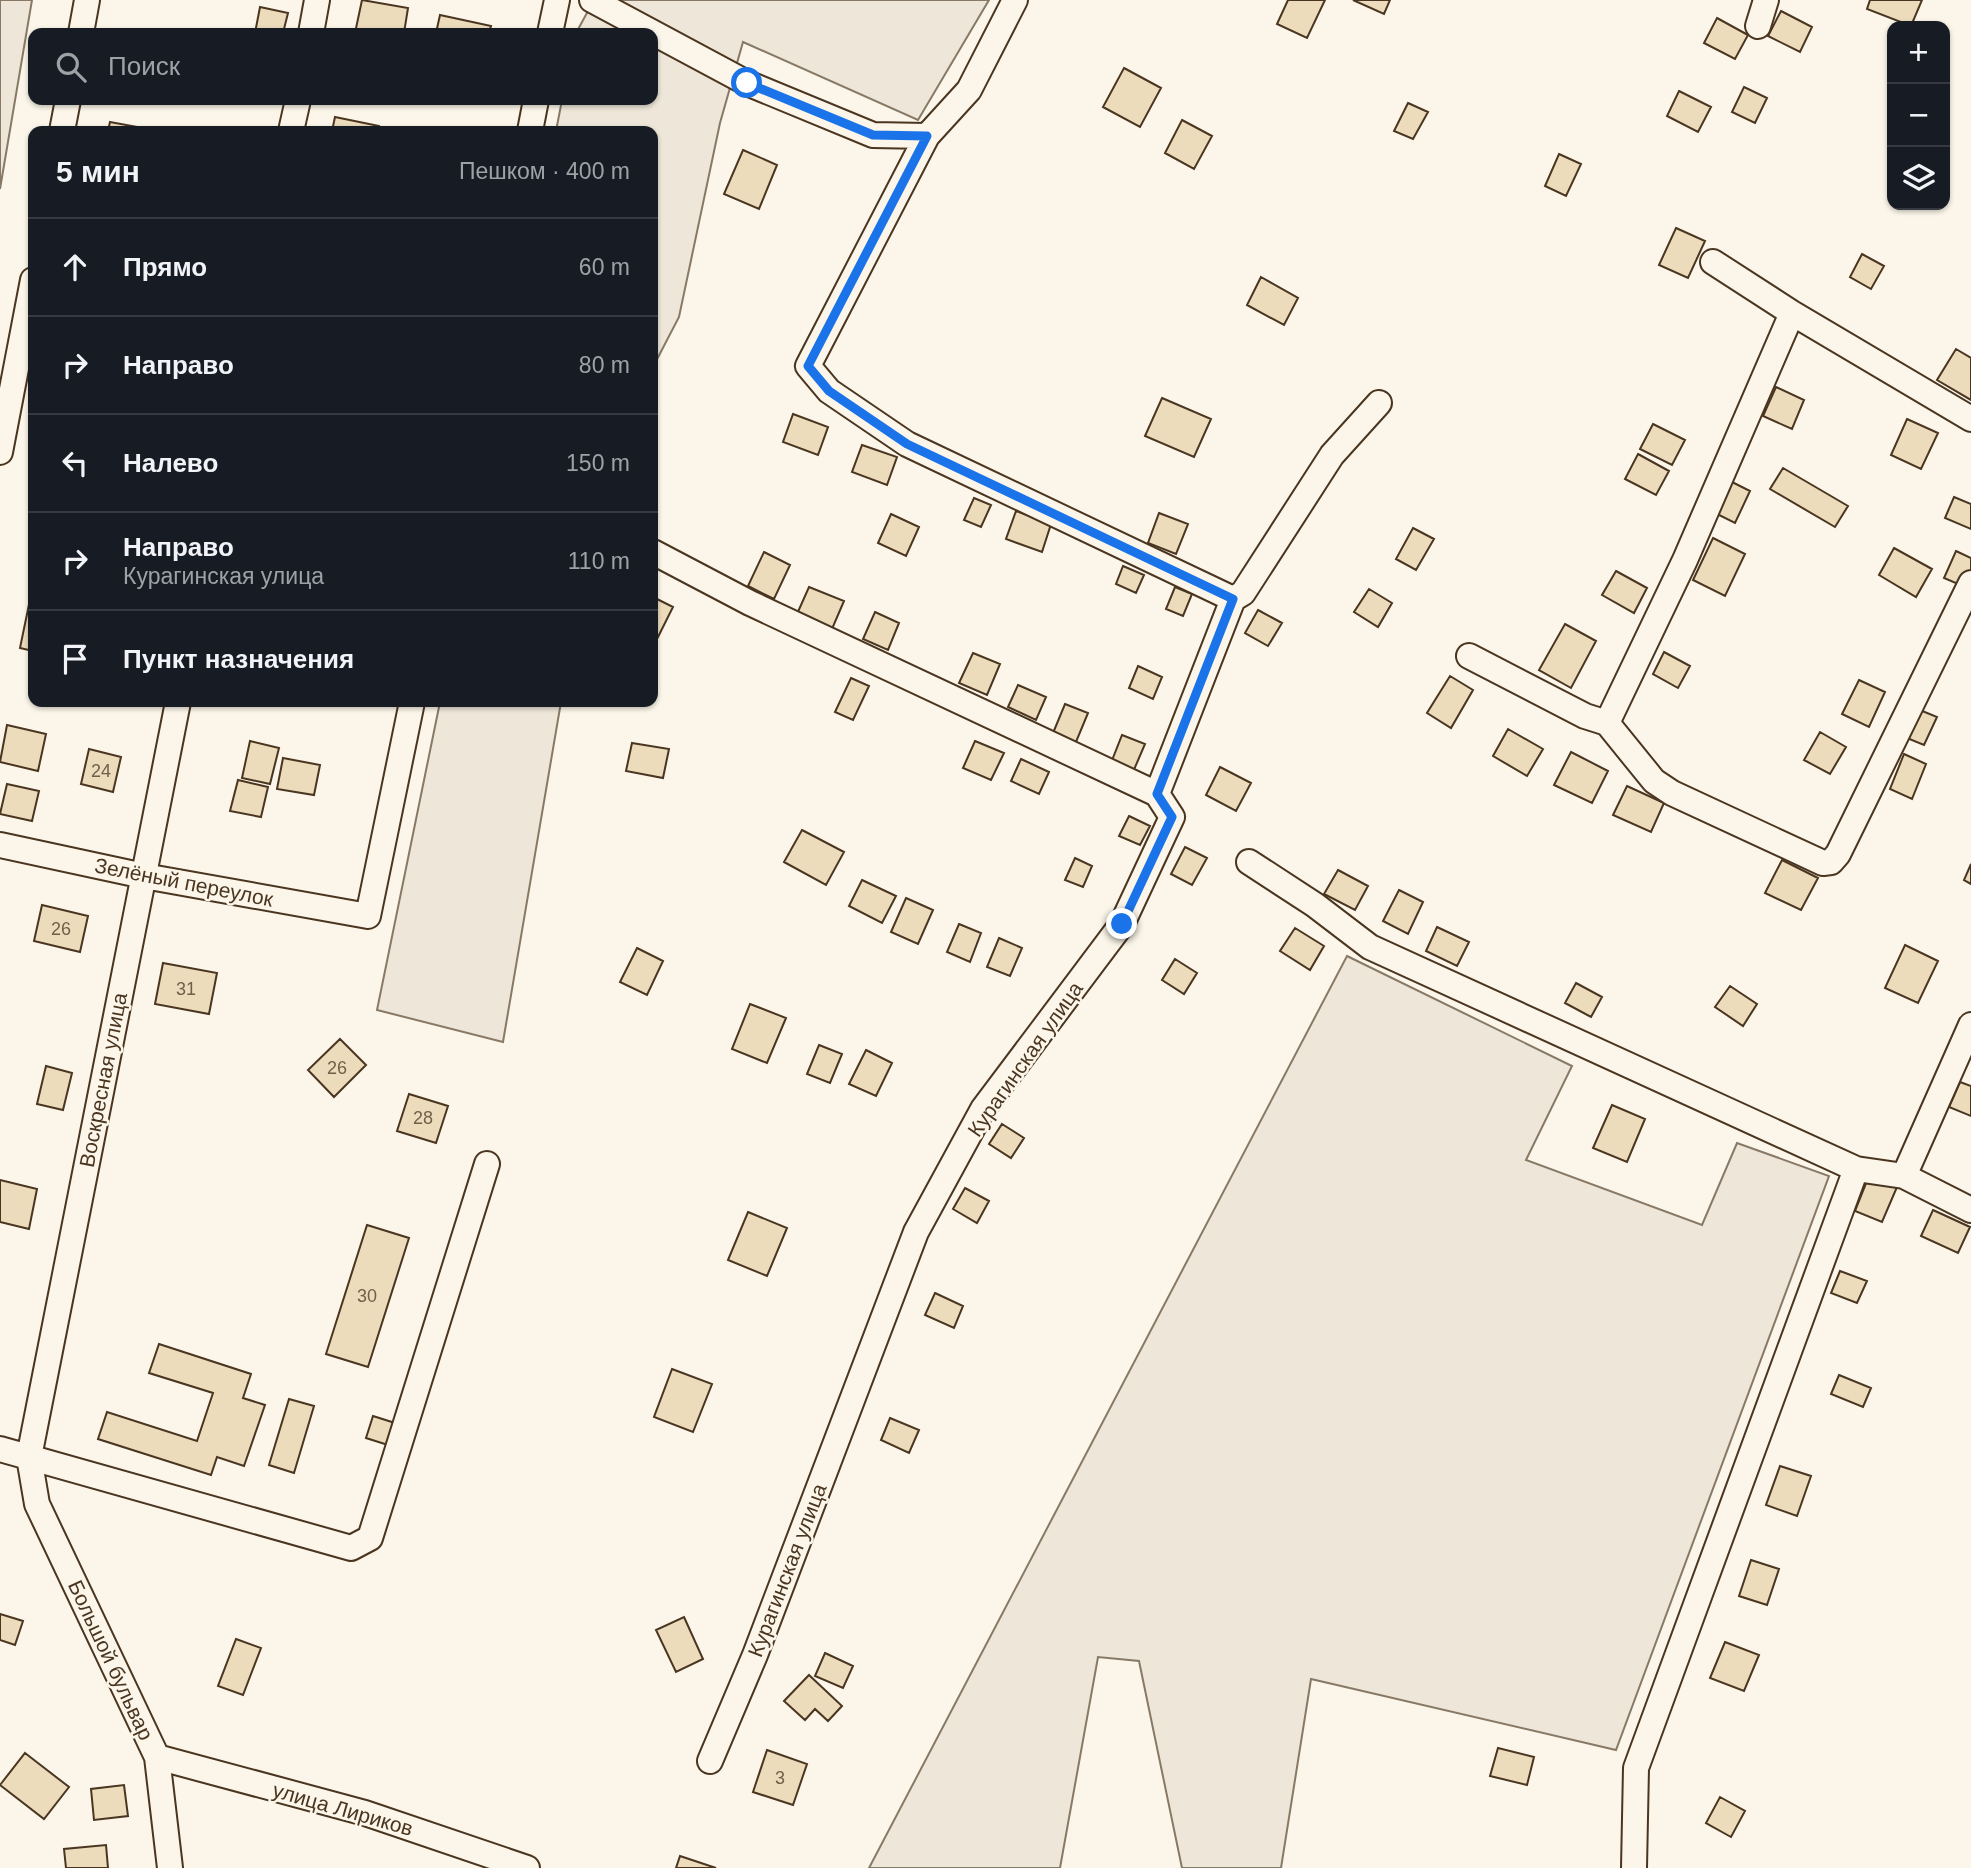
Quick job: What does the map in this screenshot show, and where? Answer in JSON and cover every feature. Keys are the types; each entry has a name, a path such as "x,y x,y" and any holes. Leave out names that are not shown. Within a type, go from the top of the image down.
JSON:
{"street":[{"path":"82,28 87,0"},
{"path":"312,28 317,0"},
{"path":"551,28 556,0"},
{"path":"593,0 645,28"},
{"path":"1015,0 969,90 927,136 808,366 829,391 907,444 1233,599"},
{"path":"1758,26 1766,0"},
{"path":"658,35 747,83 873,135 927,136"},
{"path":"63,126 67,105"},
{"path":"292,126 297,105"},
{"path":"531,126 535,105"},
{"path":"1713,262 1792,313 1971,419"},
{"path":"0,452 28,306"},
{"path":"1607,723 1685,560 1792,313"},
{"path":"658,555 750,603 1157,794 1233,599 1243,593 1332,455 1379,403"},
{"path":"1469,656 1585,716 1607,723 1654,781 1672,793 1823,863 1830,862 1838,854 1971,583"},
{"name":"Воскресная улица","path":"29,1457 177,707"},
{"name":"Зелёный переулок","path":"0,845 144,876 368,916 411,707"},
{"name":"Курагинская улица","path":"710,1761 755,1655 916,1232 983,1109 1122,924 1172,817 1157,794"},
{"path":"1249,862 1315,905 1370,947 1856,1169 1904,1176 1971,1210"},
{"path":"1904,1176 1971,1025"},
{"path":"0,1449 351,1548 370,1538 486,1164"},
{"path":"1634,1868 1636,1768 1856,1169"},
{"name":"Большой бульвар","path":"29,1457 37,1504 157,1757 170,1868"},
{"name":"улица Лириков","path":"157,1757 365,1814 527,1868"}],"shaded area":[{"path":"0,0 32,0 0,189"},
{"path":"594,0 989,0 918,120 743,42 720,123 679,317 658,357 658,126 557,126 561,105 658,105 658,28 579,28"},
{"path":"439,707 560,707 503,1042 377,1010"},
{"path":"1347,956 1572,1066 1526,1160 1702,1225 1737,1143 1829,1176 1616,1750 1311,1679 1281,1868 1182,1868 1139,1661 1098,1657 1060,1868 869,1868"}],"building":[{"path":"362,0 408,8 405,28 356,28"},
{"path":"1288,0 1325,0 1307,38 1277,24"},
{"path":"1353,0 1390,0 1384,14"},
{"path":"1870,0 1922,0 1913,21 1898,21 1867,9"},
{"path":"260,7 288,13 284,28 256,28"},
{"path":"1781,11 1812,27 1800,52 1768,36"},
{"path":"440,15 491,26 490,28 437,28"},
{"path":"1717,18 1748,35 1735,59 1704,43"},
{"path":"1124,68 1161,88 1140,127 1103,107"},
{"path":"1744,87 1767,98 1755,123 1732,112"},
{"path":"1679,91 1711,107 1698,132 1667,116"},
{"path":"1408,103 1428,112 1413,139 1394,131"},
{"path":"335,117 379,126 333,126"},
{"path":"1182,120 1212,136 1194,169 1165,153"},
{"path":"110,122 132,126 109,126"},
{"path":"743,150 777,165 759,209 724,194"},
{"path":"1559,154 1581,164 1566,196 1545,186"},
{"path":"1676,228 1705,241 1688,278 1659,265"},
{"path":"1862,254 1884,266 1871,289 1850,277"},
{"path":"1261,277 1298,298 1284,325 1247,305"},
{"path":"1956,349 1971,358 1971,400 1937,380"},
{"path":"1776,387 1804,400 1792,429 1763,416"},
{"path":"1162,398 1211,419 1194,457 1145,436"},
{"path":"793,414 828,427 818,455 783,442"},
{"path":"1907,419 1938,433 1921,469 1891,455"},
{"path":"1653,424 1685,440 1672,465 1640,449"},
{"path":"862,445 897,457 887,485 852,472"},
{"path":"1638,454 1669,471 1656,495 1625,479"},
{"path":"1783,468 1848,506 1835,527 1770,489"},
{"path":"1732,482 1750,491 1735,523 1717,514"},
{"path":"1954,497 1971,504 1971,529 1945,518"},
{"path":"974,498 991,505 981,527 964,520"},
{"path":"1016,511 1051,524 1042,552 1006,539"},
{"path":"1159,513 1188,524 1176,554 1148,543"},
{"path":"891,514 919,527 906,556 878,543"},
{"path":"1413,528 1434,539 1416,570 1396,559"},
{"path":"1713,538 1745,554 1725,596 1693,580"},
{"path":"1894,548 1932,569 1916,597 1879,575"},
{"path":"1956,551 1971,558 1971,574 1965,587 1944,578"},
{"path":"764,552 790,565 774,599 748,586"},
{"path":"1123,566 1144,575 1136,593 1116,584"},
{"path":"1616,571 1647,588 1634,613 1602,595"},
{"path":"809,587 844,601 832,629 797,614"},
{"path":"1175,587 1192,594 1183,616 1166,609"},
{"path":"1369,589 1392,603 1378,627 1354,612"},
{"path":"658,600 673,607 658,637"},
{"path":"28,609 28,650 20,648"},
{"path":"1258,610 1282,623 1268,646 1245,633"},
{"path":"875,612 899,623 888,650 863,639"},
{"path":"1565,624 1596,641 1571,688 1539,670"},
{"path":"1664,652 1690,666 1678,688 1653,674"},
{"path":"973,653 1000,664 987,695 959,683"},
{"path":"1138,666 1162,677 1153,699 1129,688"},
{"path":"1450,676 1473,690 1451,728 1427,713"},
{"path":"851,678 869,686 853,720 835,712"},
{"path":"1859,680 1885,692 1869,727 1842,714"},
{"path":"1018,685 1046,697 1036,720 1008,707"},
{"path":"1065,704 1088,713 1076,742 1053,733"},
{"path":"1915,708 1937,717 1924,745 1902,736"},
{"path":"7,725 46,734 38,771 0,762"},
{"path":"1508,729 1543,749 1527,776 1493,756"},
{"path":"1820,732 1846,747 1830,774 1804,760"},
{"path":"1122,735 1145,744 1133,772 1111,763"},
{"path":"250,741 279,748 270,784 242,778"},
{"path":"975,741 1004,753 991,780 963,768"},
{"path":"632,743 669,749 663,778 626,771"},
{"path":"89,749 121,757 113,792 81,784"},
{"path":"1571,752 1608,771 1592,803 1554,785"},
{"path":"1904,754 1926,764 1912,799 1890,789"},
{"path":"283,758 320,765 314,795 277,789"},
{"path":"1021,759 1049,772 1039,794 1011,781"},
{"path":"1220,767 1251,783 1236,811 1206,795"},
{"path":"238,780 268,787 261,817 230,811"},
{"path":"7,784 39,791 32,821 0,814"},
{"path":"1627,786 1664,803 1651,832 1613,815"},
{"path":"1129,816 1150,826 1140,845 1119,836"},
{"path":"802,830 844,852 826,885 784,862"},
{"path":"1185,847 1207,858 1192,885 1171,874"},
{"path":"1075,858 1092,866 1083,887 1065,880"},
{"path":"1782,860 1818,878 1801,910 1765,893"},
{"path":"1971,864 1971,884 1964,880"},
{"path":"1338,870 1368,886 1355,910 1324,894"},
{"path":"862,880 896,896 882,923 849,906"},
{"path":"1399,890 1423,902 1408,934 1383,921"},
{"path":"906,898 933,910 918,944 891,932"},
{"path":"42,905 88,916 80,952 34,941"},
{"path":"959,924 981,933 970,962 947,952"},
{"path":"1437,927 1469,942 1457,966 1426,951"},
{"path":"1295,928 1324,946 1310,970 1280,951"},
{"path":"999,938 1022,948 1010,976 987,967"},
{"path":"1905,945 1938,961 1918,1003 1885,988"},
{"path":"637,948 663,961 647,995 620,982"},
{"path":"1175,959 1197,973 1184,994 1162,980"},
{"path":"163,963 217,973 209,1014 155,1004"},
{"path":"1576,983 1602,997 1591,1017 1565,1003"},
{"path":"1730,986 1757,1004 1743,1026 1715,1007"},
{"path":"750,1004 786,1018 767,1063 732,1049"},
{"path":"340,1039 366,1065 334,1097 308,1070"},
{"path":"819,1045 842,1054 830,1083 807,1074"},
{"path":"866,1050 892,1063 876,1096 849,1084"},
{"path":"46,1066 72,1073 63,1110 37,1104"},
{"path":"1960,1082 1971,1086 1971,1116 1949,1107"},
{"path":"409,1094 448,1106 436,1143 397,1131"},
{"path":"1612,1105 1645,1119 1627,1162 1593,1148"},
{"path":"1002,1124 1024,1138 1011,1158 989,1144"},
{"path":"1869,1176 1897,1187 1882,1222 1855,1211"},
{"path":"0,1180 37,1189 29,1229 0,1222"},
{"path":"965,1188 989,1201 977,1223 953,1209"},
{"path":"1933,1210 1970,1227 1958,1253 1921,1236"},
{"path":"748,1212 787,1228 767,1276 728,1260"},
{"path":"367,1225 409,1238 368,1367 326,1354"},
{"path":"1840,1271 1867,1281 1857,1303 1831,1293"},
{"path":"935,1293 963,1306 954,1328 925,1315"},
{"path":"159,1344 251,1374 243,1398 265,1405 244,1466 217,1457 211,1475 98,1439 107,1412 197,1441 213,1393 149,1373"},
{"path":"672,1369 712,1384 693,1432 654,1417"},
{"path":"1839,1375 1871,1388 1863,1407 1831,1394"},
{"path":"289,1399 314,1406 294,1473 269,1465"},
{"path":"373,1416 395,1423 388,1445 366,1438"},
{"path":"890,1418 919,1430 909,1453 881,1440"},
{"path":"1780,1466 1811,1476 1797,1516 1766,1505"},
{"path":"1751,1560 1779,1569 1767,1605 1739,1596"},
{"path":"0,1614 23,1621 15,1645 0,1640"},
{"path":"684,1617 703,1659 676,1672 656,1630"},
{"path":"236,1639 261,1648 243,1695 218,1686"},
{"path":"1725,1642 1759,1655 1744,1691 1710,1678"},
{"path":"825,1653 853,1666 843,1688 815,1676"},
{"path":"809,1675 842,1706 828,1721 815,1709 805,1720 784,1701"},
{"path":"1498,1748 1534,1757 1527,1785 1490,1776"},
{"path":"767,1750 807,1764 793,1805 753,1792"},
{"path":"25,1753 69,1787 44,1819 0,1785"},
{"path":"124,1785 128,1816 94,1820 91,1789"},
{"path":"1720,1797 1745,1811 1731,1837 1706,1823"},
{"path":"106,1845 108,1868 66,1868 64,1849"},
{"path":"680,1856 716,1868 676,1868"}],"route":[{"path":"747,83 873,135 927,136 808,366 829,391 907,444 1233,599 1157,794 1172,817 1122,924"}]}
